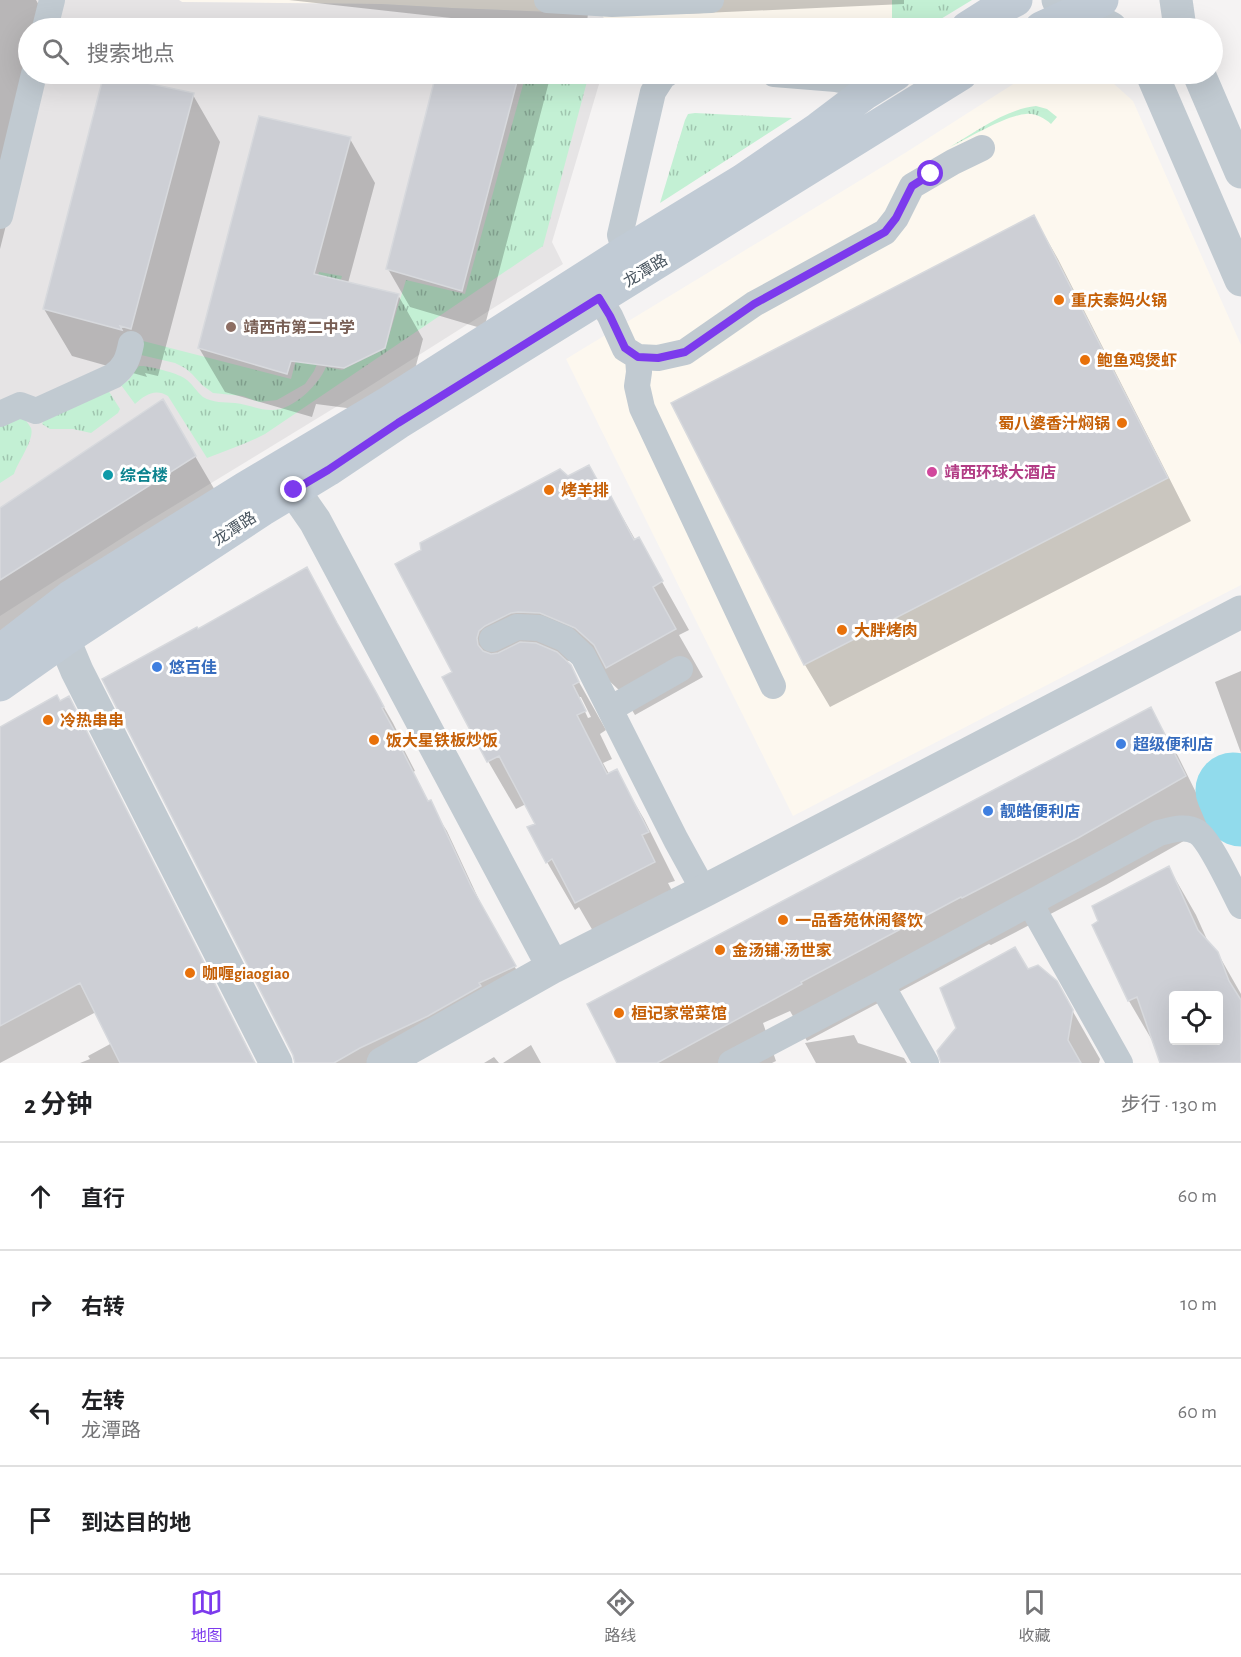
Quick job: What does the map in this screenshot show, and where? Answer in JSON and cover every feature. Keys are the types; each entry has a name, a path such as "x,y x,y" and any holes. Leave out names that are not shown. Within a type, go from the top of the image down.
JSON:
{"main road":[{"path":"983,18 1016,0"},
{"path":"1057,18 1079,4"},
{"name":"龙潭路","path":"0,651 70,597 245,488 388,403 742,180 880,84"},
{"name":"龙潭路","path":"0,685 261,510 945,84"}],"street":[{"path":"1176,0 1179,18"},
{"path":"1079,4 1098,18"},
{"path":"1156,84 1241,280"},
{"path":"1203,84 1241,172"},
{"path":"294,490 315,522 553,967"},
{"path":"383,1063 553,967 1241,612"},
{"path":"420,1063 710,907 1241,637"},
{"path":"64,640 77,671 276,1063"}],"lane":[{"path":"48,18 52,0"},
{"path":"546,0 612,2 711,0"},
{"path":"0,216 32,84"},
{"path":"625,252 620,235 653,92 658,84"},
{"path":"852,84 864,94"},
{"path":"599,298 625,348 638,357 658,358 685,352 754,304 885,232 896,218 912,186 982,148"},
{"path":"0,414 20,405 36,411 113,376 123,368 131,345"},
{"path":"638,357 637,386 642,408 773,686"},
{"path":"492,639 517,627 539,628 565,639 583,656 704,891"},
{"path":"610,709 680,669"},
{"path":"731,1063 1159,833 1180,828 1198,832 1209,846 1241,906"},
{"path":"1030,903 1120,1063"},
{"path":"881,984 926,1063"}],"shaded area":[{"name":"靖西市第二中学","path":"0,0 179,0 182,2 381,4 601,14 604,18 18,18 18,84 599,84 552,242 563,264 0,616"},
{"path":"179,0 892,0 892,18 603,18 600,14 381,4 182,2"},
{"name":"靖西环球大酒店","path":"1013,84 1114,84 1133,101 1241,345 1241,585 793,816 566,359 905,153"}],"green space":[{"path":"892,0 972,0 942,18 892,18"},
{"path":"523,84 586,84 543,246 265,434 207,458 168,396 154,393 135,404 121,385 139,366 144,366 183,377 203,397 211,400 266,410 279,409 296,402 311,389 326,367 342,370 385,349 406,280 465,294"},
{"path":"1036,106 1047,109 1057,117 1051,124 1036,115 1018,115 948,148 1001,117"},
{"path":"688,114 792,118 660,203 685,120"},
{"path":"319,272 342,276 317,364 305,384 277,400 259,402 243,396 213,393 185,368 175,363 141,355 143,341 291,379"},
{"path":"108,390 120,409 118,413 91,433 73,429 50,429 42,424 44,420"},
{"path":"20,412 32,433 14,474 0,483 0,426"}],"building":[{"path":"101,84 151,84 194,93 131,329 120,326 122,330 43,309"},
{"path":"433,84 516,84 462,291 386,269"},
{"path":"259,116 351,137 314,274 399,294 385,348 344,368 291,361 287,374 198,348"},
{"path":"1034,215 1168,478 804,665 671,403"},
{"name":"综合楼","path":"163,399 196,456 0,580 0,508"},
{"path":"589,465 599,483 603,481 634,540 639,537 663,581 653,587 676,629 606,668 594,645 575,628 540,613 511,613 485,626 479,631 477,638 478,645 483,651 491,654 520,642 536,643 557,652 571,665 579,682 573,685 586,711 577,715 607,774 617,769 649,832 642,835 655,862 575,903 552,859 546,863 527,827 535,824 499,756 487,762 442,677 452,672 395,564 421,550 420,543 560,469 568,476"},
{"path":"307,567 384,707 382,708 400,741 398,742 428,801 431,800 471,886 516,966 479,983 481,986 428,1016 334,1063 295,1063 293,1055 102,679 197,627 198,629"},
{"path":"57,695 60,701 69,696 255,1063 120,1063 80,983 0,1026 0,727"},
{"path":"1151,707 1186,776 1078,838 801,982 802,984 657,1063 617,1063 587,1004"},
{"path":"1169,866 1198,930 1218,952 1229,981 1241,1000 1241,1063 1160,1063 1137,997 1128,1001 1092,925 1098,921 1092,906"},
{"path":"1015,947 1028,969 1038,965 1057,981 1073,1010 1068,1040 1081,1063 941,1063 937,1051 956,1028 940,988"}],"waterway":[{"path":"1233,790 1241,809"}],"place":[{"name":"重庆秦妈火锅","path":"1059,300"},
{"name":"靖西市第二中学","path":"231,327"},
{"name":"鲍鱼鸡煲虾","path":"1085,360"},
{"name":"蜀八婆香汁焖锅","path":"1122,423"},
{"name":"靖西环球大酒店","path":"932,472"},
{"name":"综合楼","path":"108,475"},
{"name":"烤羊排","path":"549,490"},
{"name":"大胖烤肉","path":"842,630"},
{"name":"悠百佳","path":"157,667"},
{"name":"冷热串串","path":"48,720"},
{"name":"饭大星铁板炒饭","path":"374,740"},
{"name":"超级便利店","path":"1121,744"},
{"name":"靓皓便利店","path":"988,811"},
{"name":"一品香苑休闲餐饮","path":"783,920"},
{"name":"金汤铺·汤世家","path":"720,950"},
{"name":"咖喱giaogiao","path":"190,973"},
{"name":"桓记家常菜馆","path":"619,1013"}],"route":[{"path":"294,490 599,298 625,348 638,357 658,358 685,352 754,304 885,232 896,218 912,186 931,174"}]}
